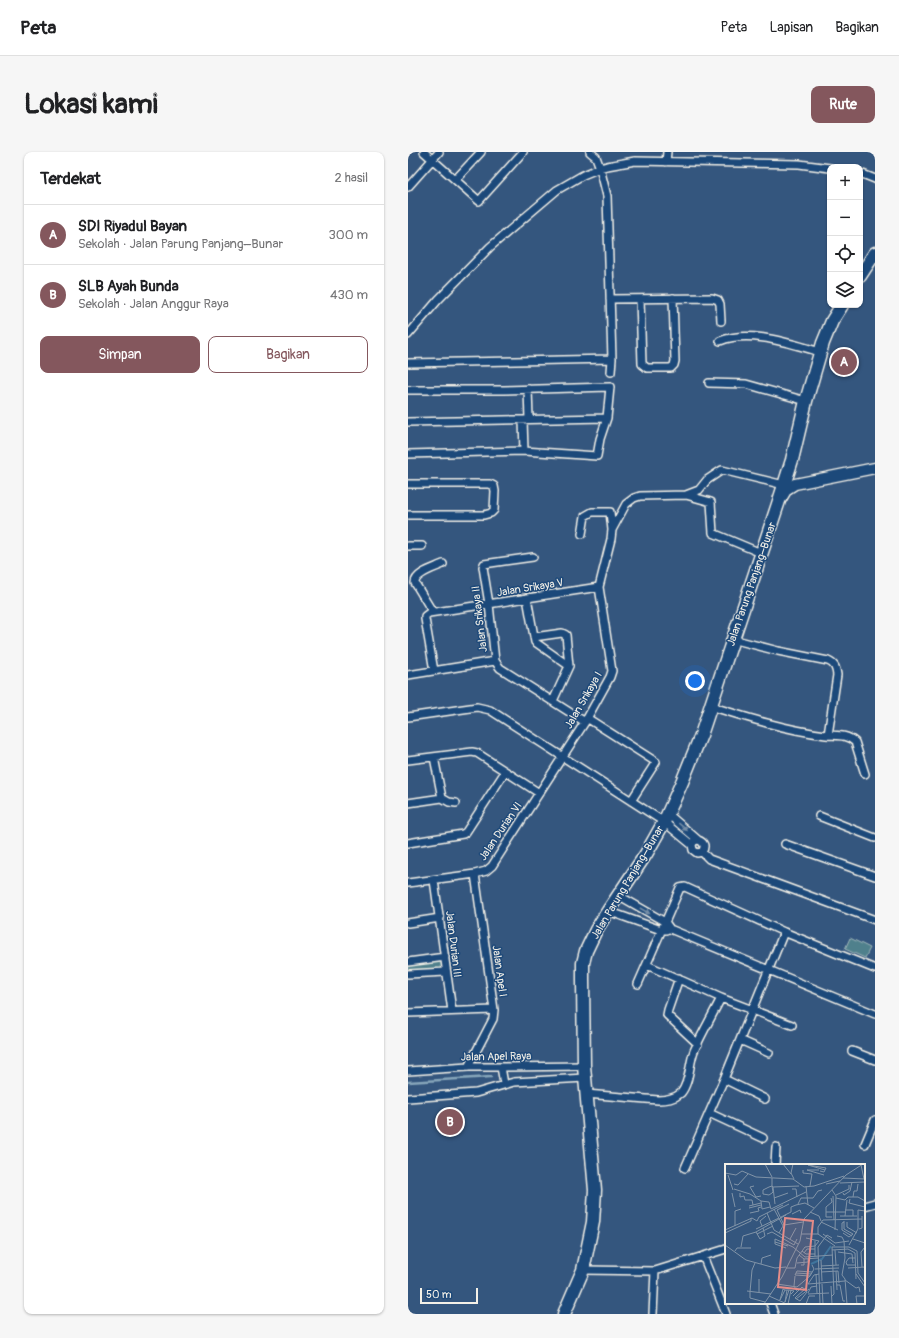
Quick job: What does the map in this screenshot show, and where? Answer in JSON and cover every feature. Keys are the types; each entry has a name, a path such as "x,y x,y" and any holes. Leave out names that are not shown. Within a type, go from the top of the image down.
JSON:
{"main road":[{"path":"863,272 875,253"},
{"name":"Jalan Parung Panjang–Bunar","path":"564,1314 583,1270 592,1228 595,1190 584,1066 583,963 586,951 596,930 646,854 666,818 701,735 792,460 806,401 821,352 832,321 840,308"},
{"path":"792,460 794,473 798,477 813,480"},
{"path":"778,504 787,489 795,484 875,468"}],"street":[{"path":"424,152 480,201 523,152"},
{"path":"408,187 439,152"},
{"path":"456,179 481,152"},
{"path":"590,152 596,157 607,196 612,359 611,372"},
{"path":"666,162 667,152"},
{"path":"408,335 438,300 490,246 557,190 583,175 600,168 635,161 799,164 827,168"},
{"path":"863,174 875,179"},
{"path":"640,299 642,364 647,368 671,368 675,361 674,298"},
{"path":"610,299 716,298 720,304 721,320"},
{"path":"720,341 727,338 741,337 777,340 821,352"},
{"path":"408,363 612,359"},
{"path":"709,383 746,384 806,401"},
{"path":"408,390 610,387 606,418 597,456 524,451 408,454"},
{"path":"524,451 528,389"},
{"path":"408,422 606,418"},
{"path":"612,530 622,509 634,498 640,496 686,494 699,490 707,480 722,470 784,485"},
{"path":"408,484 490,484 494,486 495,503 494,510 491,513 484,514 408,515"},
{"path":"686,494 711,502 713,533 761,553"},
{"path":"582,534 585,516 592,512 610,512 612,530"},
{"name":"Jalan Srikaya I","path":"562,757 586,720 612,671 599,588 612,539 612,530"},
{"path":"408,546 422,546"},
{"name":"Jalan Srikaya II","path":"533,558 484,564 483,567 489,604 495,661 500,668 552,701 656,762 631,801"},
{"path":"434,671 425,619 425,616 432,612 415,583 415,580 419,576 443,564"},
{"name":"Jalan Srikaya V","path":"432,612 599,588"},
{"path":"527,598 535,642 538,646 569,666"},
{"path":"534,637 566,635 569,666 552,701"},
{"path":"732,639 778,651 828,661 834,664 837,676 828,735"},
{"path":"408,675 495,661"},
{"path":"710,706 783,728 844,736 855,742 865,774"},
{"path":"408,717 477,707 490,710 631,801 666,818 698,840 702,841 704,844 702,852"},
{"path":"408,760 477,752 505,772 539,793"},
{"path":"434,757 442,798"},
{"name":"Jalan Durian VI","path":"408,883 475,874 486,871 492,866 562,757"},
{"path":"408,843 463,834 466,832 505,772"},
{"path":"408,803 442,798 449,802 456,803"},
{"path":"819,816 875,838"},
{"path":"666,818 692,845 693,850 697,853 702,852 709,859 875,920"},
{"path":"692,845 694,841 698,840"},
{"path":"784,844 875,876"},
{"name":"Jalan Apel I","path":"468,1067 493,1019 494,1010 475,874"},
{"name":"Jalan Durian III","path":"434,880 452,1011"},
{"path":"638,984 680,888 685,886 784,932 875,969"},
{"path":"618,896 665,922 670,929"},
{"path":"608,912 661,930 670,929 875,1014"},
{"path":"408,923 440,918"},
{"path":"685,1168 770,970 784,932"},
{"path":"408,962 445,957"},
{"path":"647,965 721,998 792,1025"},
{"path":"408,974 446,972"},
{"path":"679,978 667,1015 698,1044"},
{"path":"586,1094 668,1100 681,1092 685,1085 694,1052 721,998"},
{"path":"408,1013 494,1010"},
{"path":"740,1040 769,1053"},
{"path":"852,1051 875,1060"},
{"name":"Jalan Apel Raya","path":"408,1071 468,1067 584,1066"},
{"path":"501,1067 504,1084"},
{"path":"408,1098 472,1093 514,1082 585,1078"},
{"path":"724,1079 765,1099"},
{"path":"709,1113 763,1138"},
{"path":"865,1144 875,1120"},
{"path":"775,1164 776,1147"},
{"path":"865,1206 875,1203"},
{"path":"583,1270 655,1271 725,1249"},
{"path":"703,1256 726,1314"},
{"path":"653,1314 655,1271"},
{"path":"770,1304 774,1314"}],"green space":[{"path":"850,938 870,948 865,958 845,949"},
{"path":"445,957 446,972 408,974 408,962"}],"waterway":[{"path":"408,1082 491,1077"}],"place":[{"name":"SDI Riyadul Bayan","path":"844,362"},
{"name":"SLB Ayah Bunda","path":"450,1122"}]}
